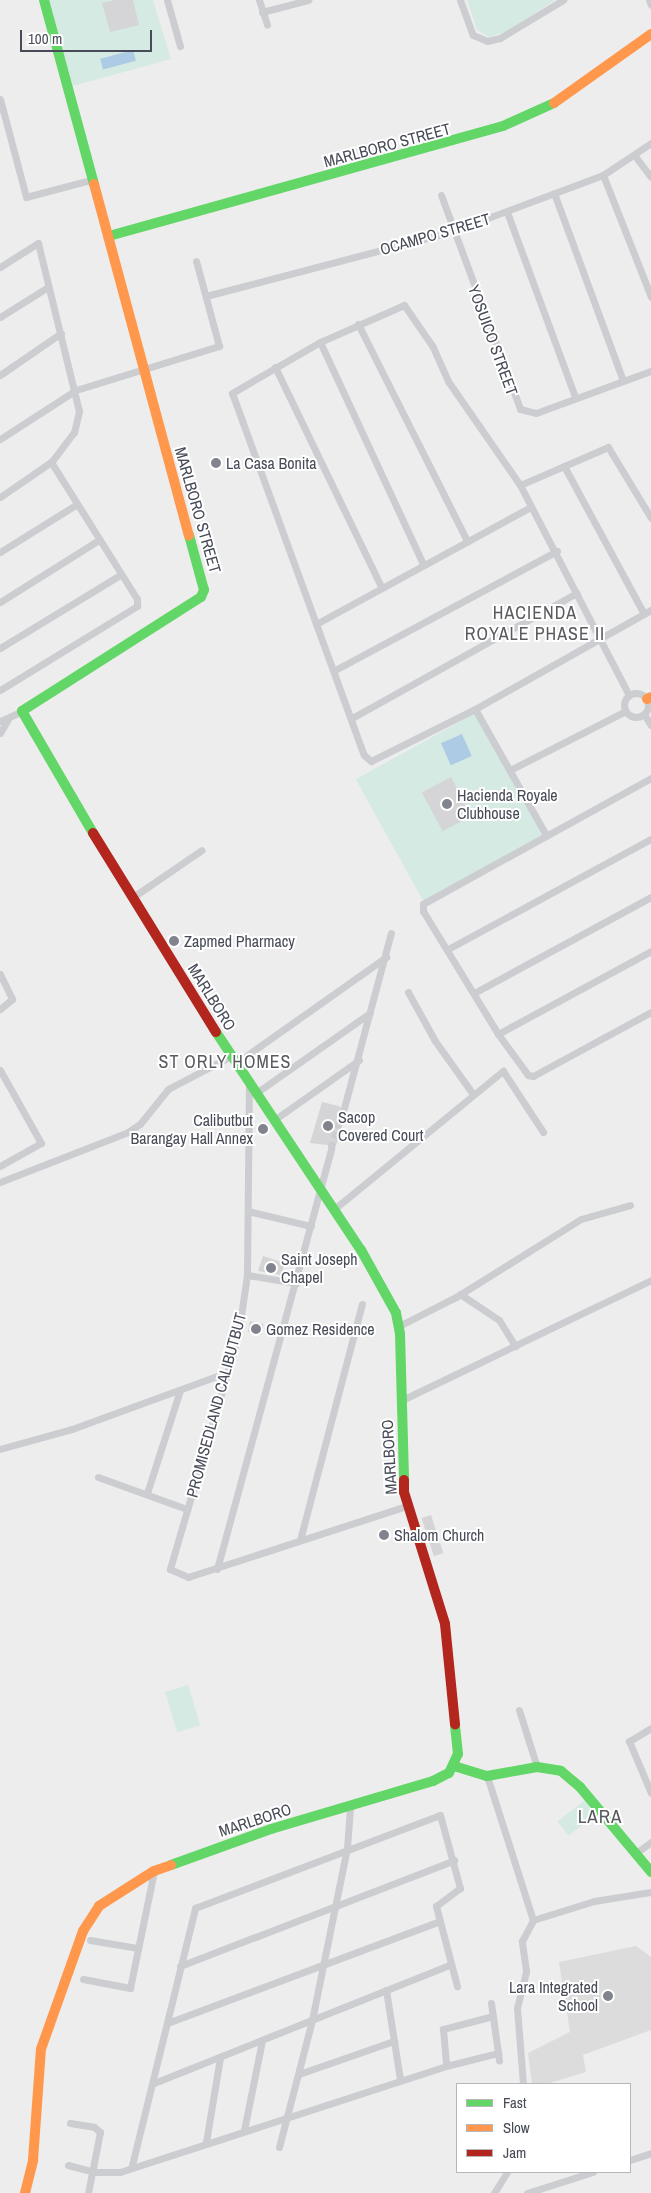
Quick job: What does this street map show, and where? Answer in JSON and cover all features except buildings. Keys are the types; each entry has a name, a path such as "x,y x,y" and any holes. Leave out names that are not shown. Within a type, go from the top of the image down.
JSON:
{"street":[{"path":"44,0 94,179 143,370"},
{"path":"168,0 180,46"},
{"path":"260,0 267,25"},
{"path":"262,12 308,0"},
{"path":"460,0 473,35 487,41 500,38 563,0"},
{"path":"649,0 651,5"},
{"name":"MARLBORO STREET","path":"109,236 503,126 556,102 651,34"},
{"path":"0,99 26,197 94,179"},
{"name":"OCAMPO STREET","path":"206,296 453,231 603,175 635,156 651,142"},
{"path":"635,156 651,177"},
{"path":"603,175 651,296"},
{"path":"554,193 623,381"},
{"name":"YOSUICO STREET","path":"441,195 516,404 526,413 536,413 575,397 651,371"},
{"path":"507,212 575,397"},
{"path":"0,267 38,243 76,390 79,420 51,462 0,497"},
{"path":"0,439 76,390 218,346 196,261"},
{"path":"0,317 48,286"},
{"path":"510,770 626,711 630,695 602,638 577,593 557,551 520,485 448,381 408,307 404,305 320,342 235,390 231,398 335,670 364,755 371,761 475,709 602,638 651,610"},
{"path":"358,324 467,541"},
{"path":"0,375 61,333"},
{"path":"320,342 423,564"},
{"path":"275,367 381,586"},
{"name":"MARLBORO STREET","path":"22,711 172,619 201,597 204,590 143,370"},
{"path":"520,485 608,448 651,518"},
{"path":"0,690 133,611 137,599 120,575 51,462"},
{"path":"564,466 644,614"},
{"path":"0,552 77,504"},
{"path":"316,624 381,586 531,506"},
{"path":"0,602 99,540"},
{"path":"335,670 557,551"},
{"path":"0,648 120,575"},
{"path":"352,718 577,593"},
{"path":"630,695 639,693 649,698 644,714 651,725"},
{"path":"475,709 546,835"},
{"path":"0,721 22,711"},
{"name":"MARLBORO","path":"22,711 133,897 234,1060 318,1189 361,1250 399,1326 407,1506 445,1624 458,1744 454,1766 433,1782 350,1808 271,1829 154,1871 99,1906 78,1942 41,2049 33,2160 25,2193"},
{"path":"626,711 634,716 644,714"},
{"path":"0,733 8,719"},
{"path":"651,778 423,904 423,911 448,949 498,1034 525,1072 533,1076 651,1012"},
{"path":"448,949 651,839"},
{"path":"133,897 202,850"},
{"path":"474,993 651,897"},
{"path":"344,1108 359,1060 391,933"},
{"path":"498,1034 651,951"},
{"path":"0,1182 128,1132 140,1124 168,1089 234,1060 386,956"},
{"path":"0,974 12,999 0,1009"},
{"path":"408,992 435,1040 473,1094"},
{"path":"256,1093 370,1013"},
{"path":"274,1120 359,1060"},
{"path":"0,1070 41,1143 0,1166"},
{"path":"333,1210 503,1071 543,1132"},
{"name":"PROMISEDLAND CALIBUTBUT","path":"249,1082 247,1275 238,1336 170,1569 188,1577 407,1506"},
{"path":"217,1569 296,1283 311,1226 318,1189 331,1148"},
{"path":"399,1326 460,1294 581,1219 630,1205"},
{"path":"248,1211 311,1226"},
{"path":"247,1275 296,1283"},
{"path":"402,1400 651,1280"},
{"path":"460,1294 499,1320 515,1346"},
{"path":"300,1540 362,1304"},
{"path":"0,1449 72,1429 228,1372"},
{"path":"147,1493 180,1390"},
{"path":"98,1477 147,1493 187,1509"},
{"path":"519,1710 538,1766"},
{"path":"650,1789 629,1741 651,1728"},
{"path":"454,1766 487,1776 538,1766 554,1768 574,1781 651,1872"},
{"path":"487,1776 533,1920"},
{"path":"279,2147 312,2020 321,1966 347,1848 350,1808"},
{"path":"132,2165 170,2022 180,1966 195,1908 347,1848 440,1815 454,1860 460,1890 437,1902 457,1986"},
{"path":"636,1853 651,1842"},
{"path":"180,1966 454,1860"},
{"path":"83,1979 130,1988 154,1871"},
{"path":"523,2083 517,2008 526,1971 522,1941 533,1920 594,1901 651,1892"},
{"path":"170,2022 440,1921"},
{"path":"90,1940 138,1948"},
{"path":"154,2083 452,1964"},
{"path":"386,1990 400,2079"},
{"path":"68,2165 94,2172 120,2172 132,2165 400,2079 446,2066 499,2057 491,2003"},
{"path":"446,2066 443,2029 493,2016"},
{"path":"244,2130 262,2041"},
{"path":"298,2074 394,2041"},
{"path":"206,2142 220,2057"},
{"path":"70,2123 94,2127 100,2132 94,2172 88,2193"},
{"path":"631,2160 651,2153"},
{"path":"494,2193 506,2173"},
{"path":"527,2193 590,2173"},
{"path":"500,2185 506,2193"}],"shaded area":[{"name":"Lara Integrated School","path":"636,1946 651,1957 651,2030 583,2055 586,2072 550,2083 532,2083 528,2053 570,2032 559,1962"}],"green space":[{"path":"47,0 153,0 171,59 73,86"},
{"path":"467,0 555,0 506,32 489,37 477,30"},
{"path":"479,711 547,833 424,902 356,779"},
{"path":"188,1685 200,1725 177,1732 165,1692"},
{"path":"585,1800 596,1814 569,1836 557,1822"}],"water":[{"path":"133,50 136,61 103,69 100,59"},
{"path":"462,734 472,756 451,765 441,743"}],"tunnel":[{"path":"331,1148 344,1108"}],"traffic: fast":[{"path":"44,0 94,184"},
{"path":"109,236 503,126 554,103"},
{"path":"93,833 22,711 201,597 204,590 189,535"},
{"path":"216,1032 361,1250 396,1313 400,1334 404,1480"},
{"path":"171,1865 271,1829 433,1781 449,1773 458,1754 455,1725"},
{"path":"454,1766 487,1776 537,1767 561,1771 580,1787 651,1872"}],"traffic: slow":[{"path":"554,103 651,34"},
{"path":"94,184 189,535"},
{"path":"647,699 651,697"},
{"path":"25,2193 33,2160 41,2049 83,1931 99,1906 154,1871 171,1865"}],"traffic: jam":[{"path":"93,833 216,1032"},
{"path":"404,1480 404,1492 445,1624 455,1725"}],"place":[{"name":"La Casa Bonita","path":"216,463"},
{"name":"Hacienda Royale Clubhouse","path":"447,804"},
{"name":"Zapmed Pharmacy","path":"174,941"},
{"name":"Sacop Covered Court","path":"328,1126"},
{"name":"Calibutbut Barangay Hall Annex","path":"263,1129"},
{"name":"Saint Joseph Chapel","path":"271,1268"},
{"name":"Gomez Residence","path":"256,1329"},
{"name":"Shalom Church","path":"384,1535"},
{"name":"Lara Integrated School","path":"608,1996"}],"district":[{"name":"HACIENDA ROYALE PHASE II","path":"535,624"},
{"name":"ST ORLY HOMES","path":"225,1062"},
{"name":"LARA","path":"600,1817"}]}
